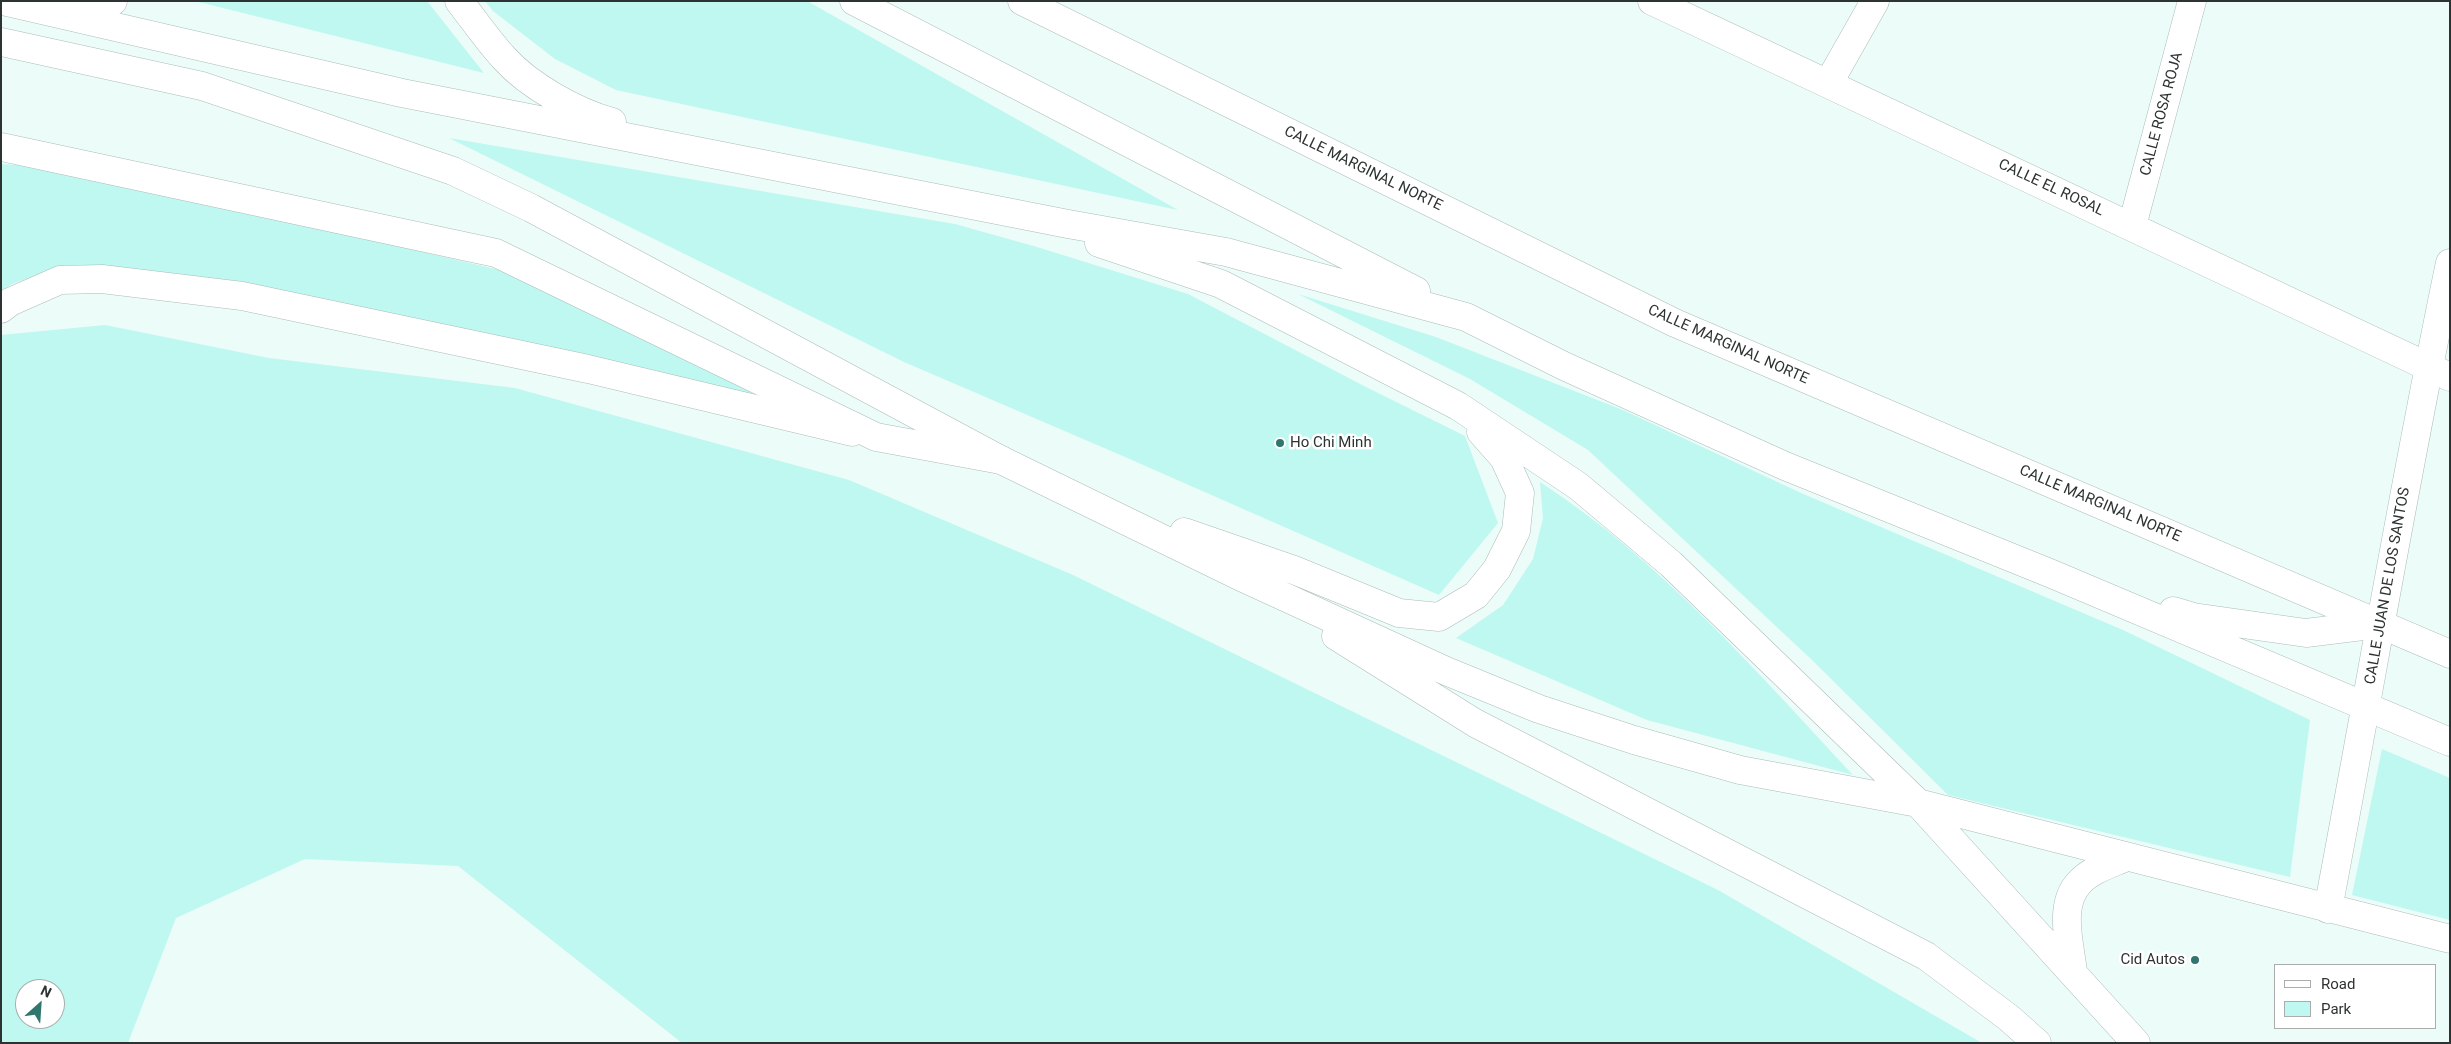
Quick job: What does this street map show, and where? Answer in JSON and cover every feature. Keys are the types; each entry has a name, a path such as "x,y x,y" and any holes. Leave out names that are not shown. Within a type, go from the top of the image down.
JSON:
{"main road":[{"path":"3,1 402,93 1002,211 1226,252 1466,317"},
{"path":"59,13 113,1"},
{"path":"459,1 505,59 537,87 596,118 735,159"},
{"path":"854,1 1564,366 1785,466 2052,574 2450,742"},
{"name":"CALLE MARGINAL NORTE","path":"1022,1 1675,323 2450,654"},
{"name":"CALLE EL ROSAL","path":"1652,1 2439,372"},
{"path":"1828,84 1875,1"},
{"name":"CALLE ROSA ROJA","path":"2132,226 2192,1"},
{"path":"1,42 202,86 453,171 531,208 1001,460 1081,497 1237,575 1446,671 1539,709 1634,740 1740,770 1918,803 2450,939"},
{"path":"1,147 496,254 876,437"},
{"path":"1002,211 1221,284 1458,406 1578,486 1671,564 1918,803 2136,1043"},
{"name":"CALLE JUAN DE LOS SANTOS","path":"2328,909 2367,706 2379,624 2439,372 2450,262"},
{"path":"1,309 10,302 60,280 102,279 242,296 588,370 876,437 1001,460"},
{"path":"1081,497 1294,570 1399,614 1439,617 1476,595 1497,569 1516,531 1520,494 1504,458 1458,406"},
{"path":"2052,574 2193,617 2269,629 2306,633 2379,624"},
{"path":"1237,575 1474,723 1926,956 2009,1018 2037,1043"},
{"path":"2072,972 2068,899 2079,882 2098,870 2126,857"}],"green space":[{"path":"195,1 427,1 484,73"},
{"path":"485,1 807,1 1178,210 616,90 555,59 493,11"},
{"path":"449,138 955,224 1037,247 1188,294 1366,387 1465,436 1498,523 1439,595 904,362"},
{"path":"1,164 31,166 196,199 504,271 720,357 756,399 654,370 135,269 66,265 12,284 1,291"},
{"path":"1298,294 1436,337 1623,410 1801,493 2123,630 2310,720 2290,877 1948,795 1812,660 1588,450 1470,379"},
{"path":"105,325 269,358 515,388 849,480 1073,575 1718,890 1982,1043 682,1043 458,866 305,859 176,918 128,1043 1,1043 1,335"},
{"path":"1540,482 1626,546 1666,582 1743,657 1853,775 1647,720 1456,638 1503,605 1533,559 1543,518"},
{"path":"2382,749 2450,778 2450,920 2352,895"}],"place":[{"name":"Ho Chi Minh","path":"1280,443"},
{"name":"Cid Autos","path":"2195,960"}]}
